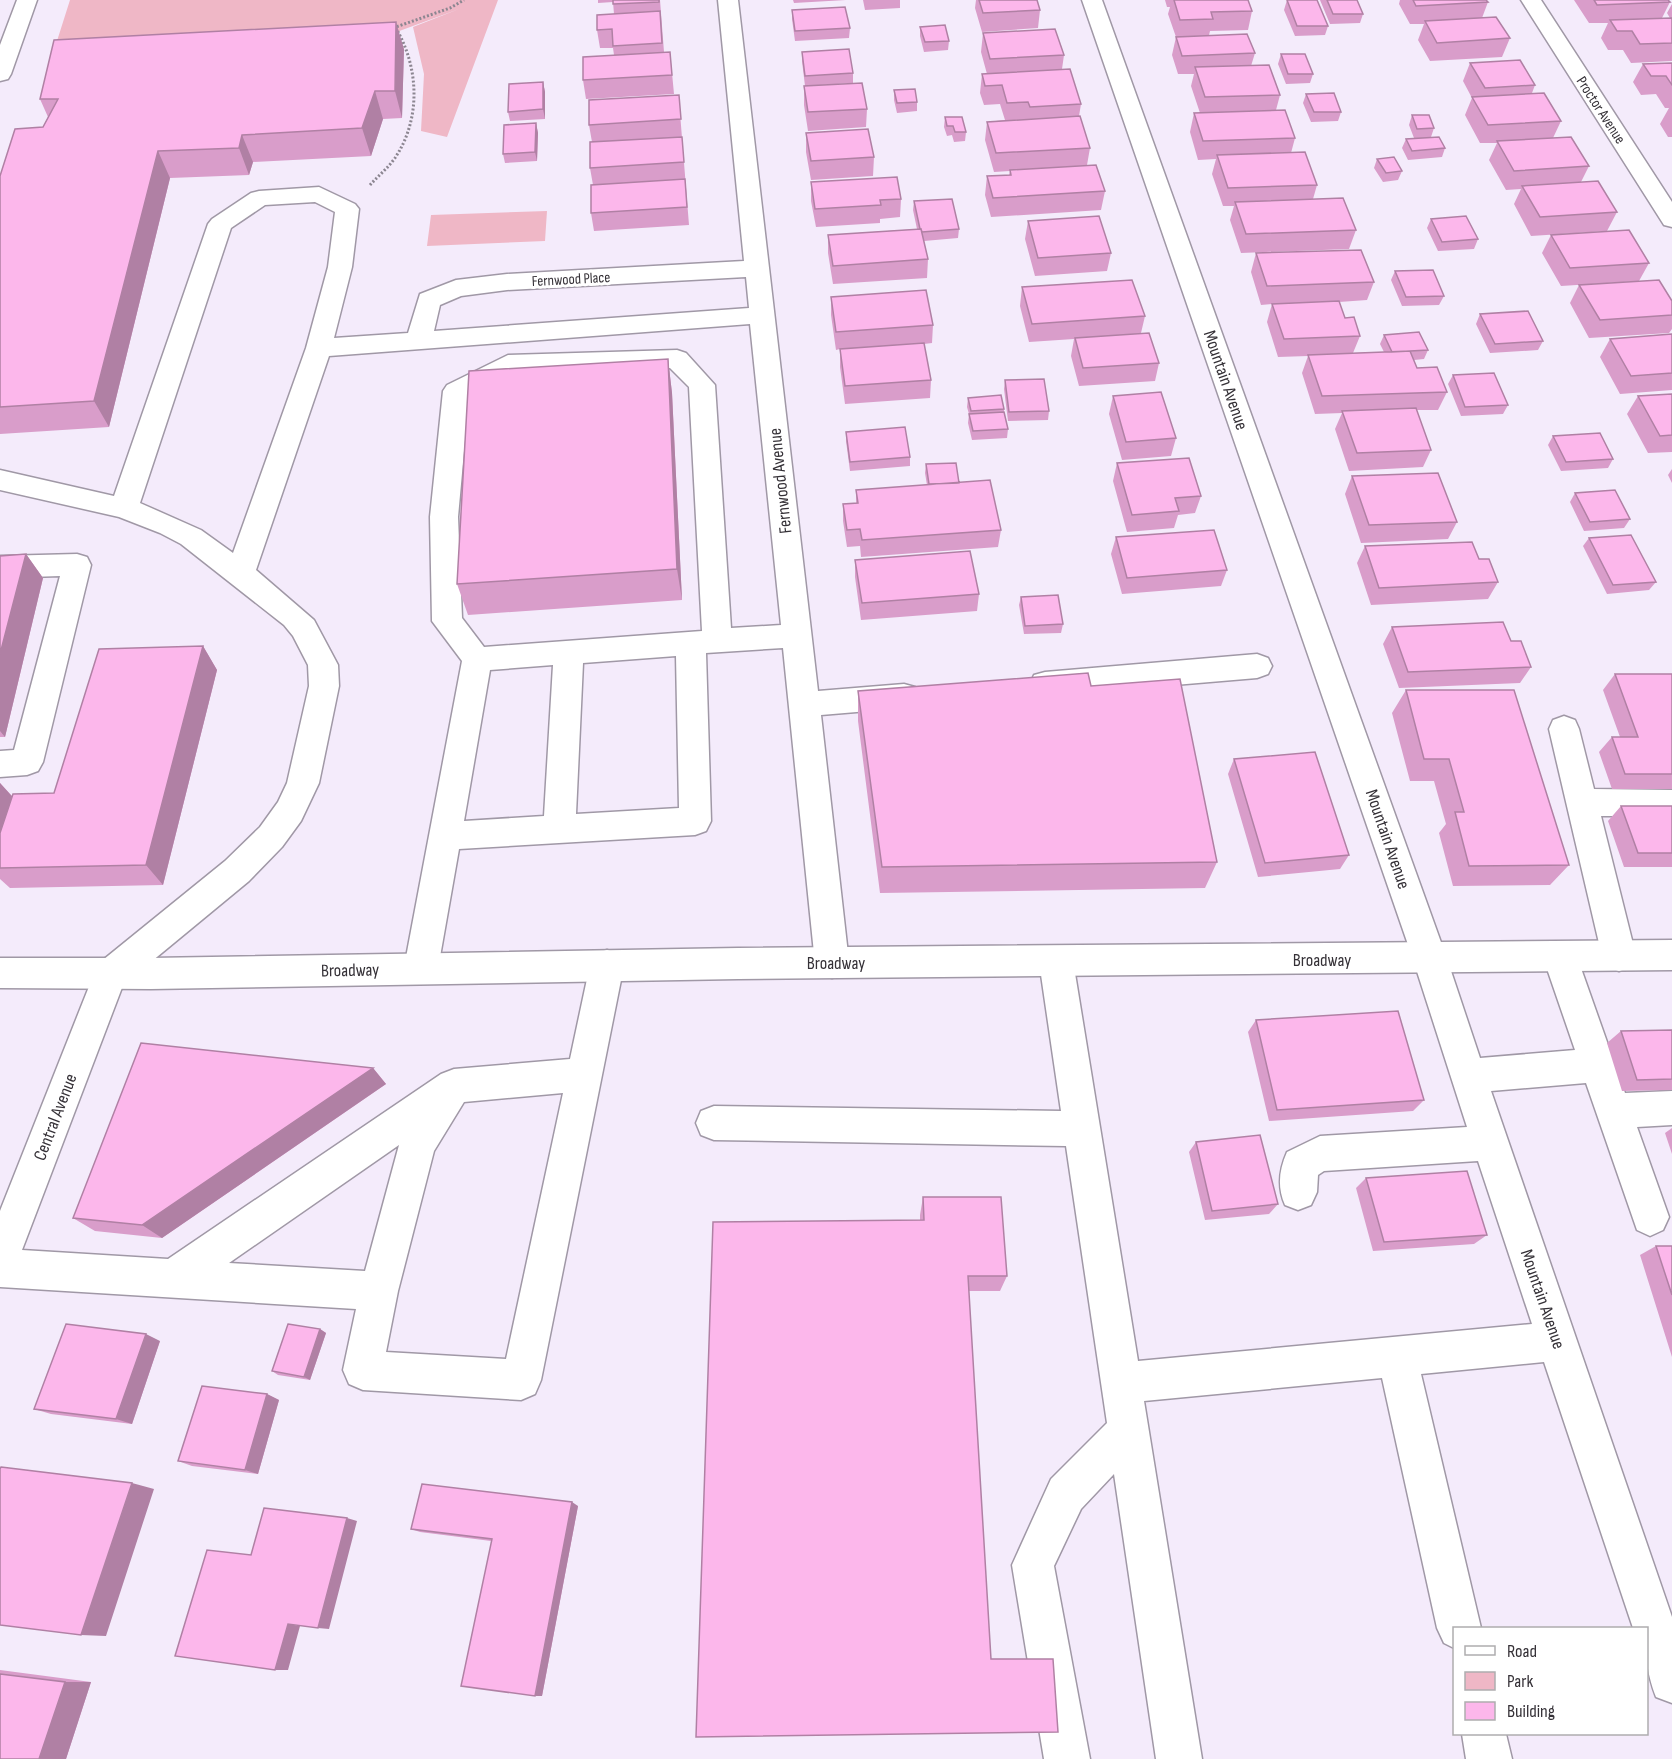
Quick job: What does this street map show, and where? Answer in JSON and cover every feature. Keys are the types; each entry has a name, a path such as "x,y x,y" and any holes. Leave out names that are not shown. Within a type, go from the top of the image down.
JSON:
{"street":[{"path":"0,75 27,0"},
{"name":"Fernwood Avenue","path":"728,0 832,963"},
{"name":"Mountain Avenue","path":"1092,0 1431,960 1490,1143 1672,1681"},
{"name":"Proctor Avenue","path":"1531,0 1672,220"},
{"path":"124,508 219,224 259,198 319,194 347,209 340,267 319,348 240,573"},
{"name":"Fernwood Place","path":"419,340 429,300 456,288 507,282 757,268"},
{"path":"319,348 762,315"},
{"path":"421,968 477,659 447,621 444,517 456,391 508,364 677,359 702,385 704,641 695,821 445,836"},
{"path":"0,480 124,508 191,537 294,617 304,628 323,665 324,686 303,783 290,811 271,837 237,871 110,975"},
{"path":"0,567 77,565 27,762 0,764"},
{"path":"477,659 796,635"},
{"path":"559,828 569,652"},
{"path":"1018,686 1257,666"},
{"path":"804,704 935,693"},
{"path":"1564,729 1619,956"},
{"path":"1582,802 1672,803"},
{"name":"Broadway","path":"0,973 110,975 606,965 1431,960 1672,955"},
{"path":"1560,957 1650,1217"},
{"path":"1056,961 1179,1759"},
{"path":"454,1086 417,1145 379,1291 363,1370 521,1380 606,965"},
{"name":"Central Avenue","path":"0,1259 110,975"},
{"path":"1469,1076 1597,1065"},
{"path":"172,1279 454,1086 584,1074"},
{"path":"1613,1111 1672,1108"},
{"path":"714,1123 1083,1129"},
{"path":"1298,1192 1300,1165 1320,1154 1490,1143"},
{"path":"0,1268 379,1291"},
{"path":"1121,1383 1558,1341"},
{"path":"1397,1357 1459,1627"},
{"path":"1066,1759 1033,1565 1066,1494 1129,1429"},
{"path":"1484,1735 1489,1759"}],"path":[{"path":"387,30 450,8 464,0"},
{"path":"347,209 397,156 413,117 414,69 408,45 396,27"}],"green space":[{"path":"70,0 498,0 447,137 421,131 424,74 413,27 459,9 356,47 50,63"},
{"path":"547,211 545,241 427,246 431,215"}],"building":[{"path":"613,0 659,0 659,2 613,4"},
{"path":"979,0 1037,0 1040,10 983,13"},
{"path":"1174,0 1248,0 1252,11 1211,12 1213,19 1180,20"},
{"path":"1287,0 1317,0 1328,26 1297,26"},
{"path":"1327,0 1357,0 1363,14 1333,14"},
{"path":"1413,0 1486,0 1488,2 1416,6"},
{"path":"1594,0 1668,0 1670,2 1597,5"},
{"path":"845,7 850,28 795,31 792,10"},
{"path":"660,11 662,43 613,46 612,29 597,30 597,15"},
{"path":"1496,17 1510,38 1437,43 1425,21"},
{"path":"1672,18 1672,43 1640,44 1632,31 1617,31 1610,20"},
{"path":"396,22 395,91 375,91 362,128 242,135 239,148 158,151 94,401 0,407 0,176 15,129 43,127 58,99 40,99 54,40"},
{"path":"945,25 949,41 925,42 920,27"},
{"path":"1055,29 1064,55 990,59 983,33"},
{"path":"1247,34 1255,53 1182,56 1176,37"},
{"path":"849,49 853,73 805,76 802,52"},
{"path":"670,52 672,75 583,80 583,57"},
{"path":"1281,54 1305,54 1313,74 1288,74"},
{"path":"1520,60 1535,85 1485,88 1470,63"},
{"path":"1672,63 1672,85 1666,76 1651,76 1643,64"},
{"path":"1269,65 1280,95 1205,97 1195,67"},
{"path":"1070,69 1081,104 1030,107 1028,102 1007,103 1002,85 985,86 982,74"},
{"path":"543,82 543,109 508,112 509,84"},
{"path":"862,83 867,109 808,112 804,86"},
{"path":"915,89 917,102 897,103 894,90"},
{"path":"1334,93 1341,112 1314,112 1306,94"},
{"path":"1544,93 1561,121 1488,125 1472,97"},
{"path":"679,95 681,119 589,125 589,100"},
{"path":"1285,110 1295,138 1203,141 1194,113"},
{"path":"1412,115 1429,115 1434,128 1417,129"},
{"path":"1080,116 1090,148 996,153 987,122"},
{"path":"945,117 962,117 966,132 955,132 953,126 947,126"},
{"path":"536,123 535,152 503,154 504,125"},
{"path":"868,129 874,157 811,161 806,133"},
{"path":"682,137 684,162 590,168 590,142"},
{"path":"1439,137 1445,148 1412,151 1406,139"},
{"path":"1571,137 1589,166 1514,171 1497,141"},
{"path":"1305,152 1317,185 1228,188 1217,155"},
{"path":"1394,157 1402,171 1386,173 1377,159"},
{"path":"1096,165 1105,191 993,198 987,176 1011,175 1010,170"},
{"path":"897,177 901,199 880,200 881,205 815,209 811,182"},
{"path":"685,179 687,207 591,213 591,185"},
{"path":"1598,181 1617,212 1540,217 1522,186"},
{"path":"1343,198 1356,230 1246,234 1235,202"},
{"path":"952,199 959,229 922,232 914,201"},
{"path":"1099,216 1111,253 1038,258 1028,221"},
{"path":"1466,216 1478,239 1442,242 1431,219"},
{"path":"921,229 928,259 833,266 828,235"},
{"path":"1629,230 1649,263 1570,268 1551,235"},
{"path":"1361,250 1374,282 1267,286 1256,253"},
{"path":"1433,270 1444,296 1406,297 1395,271"},
{"path":"1132,280 1145,316 1032,324 1022,287"},
{"path":"1659,280 1672,301 1672,315 1600,320 1579,285"},
{"path":"926,290 933,325 836,332 831,297"},
{"path":"1339,301 1345,318 1354,317 1360,336 1284,339 1272,304"},
{"path":"1528,311 1543,341 1495,344 1480,314"},
{"path":"1419,332 1428,350 1392,352 1384,335"},
{"path":"1149,333 1159,363 1083,368 1075,338"},
{"path":"1672,334 1672,373 1631,376 1610,339"},
{"path":"924,343 931,380 845,386 840,349"},
{"path":"1410,351 1417,368 1437,367 1447,392 1322,396 1308,355"},
{"path":"668,359 677,569 457,584 469,371"},
{"path":"1494,373 1508,405 1465,407 1453,375"},
{"path":"1044,379 1049,411 1009,412 1005,380"},
{"path":"1161,392 1176,438 1126,442 1113,396"},
{"path":"1672,394 1672,435 1660,436 1638,396"},
{"path":"1001,395 1004,409 971,411 968,398"},
{"path":"1416,408 1431,450 1357,453 1342,411"},
{"path":"1004,412 1008,429 973,431 969,414"},
{"path":"905,427 910,457 850,462 846,432"},
{"path":"1600,433 1613,459 1566,462 1553,436"},
{"path":"1189,458 1201,496 1175,498 1179,511 1132,515 1117,463"},
{"path":"956,463 959,483 929,484 926,464"},
{"path":"1438,473 1457,522 1369,525 1352,476"},
{"path":"990,480 1001,530 862,540 860,529 847,530 843,504 858,503 856,490"},
{"path":"1615,490 1630,519 1590,522 1575,493"},
{"path":"1214,530 1227,570 1127,578 1116,537"},
{"path":"1631,535 1656,582 1613,585 1589,538"},
{"path":"1472,542 1479,559 1489,559 1498,582 1379,588 1365,546"},
{"path":"970,551 979,594 862,603 855,560"},
{"path":"26,554 0,654 0,556"},
{"path":"1058,595 1063,624 1025,626 1021,597"},
{"path":"1503,622 1511,641 1521,641 1531,667 1408,672 1392,627"},
{"path":"203,646 146,865 0,868 0,833 13,794 54,793 99,649"},
{"path":"1088,673 1091,686 1180,679 1217,862 882,867 858,691"},
{"path":"1615,674 1672,674 1672,774 1625,774 1612,737 1638,737"},
{"path":"1406,690 1514,690 1569,865 1469,866 1455,812 1464,812 1449,759 1424,759"},
{"path":"1315,752 1349,855 1265,863 1234,759"},
{"path":"1621,806 1672,806 1672,853 1638,853"},
{"path":"1398,1011 1424,1100 1277,1110 1256,1020"},
{"path":"1672,1030 1672,1079 1637,1080 1621,1031"},
{"path":"141,1043 373,1068 142,1225 73,1218"},
{"path":"1260,1135 1278,1204 1212,1211 1196,1142"},
{"path":"1467,1171 1487,1235 1384,1242 1366,1178"},
{"path":"923,1197 1001,1197 1007,1276 968,1276 991,1659 1053,1659 1058,1732 696,1737 713,1222 924,1220"},
{"path":"1656,1246 1672,1246 1672,1295"},
{"path":"66,1324 146,1334 116,1419 34,1409"},
{"path":"288,1324 320,1329 304,1377 272,1371"},
{"path":"202,1386 267,1394 245,1470 178,1461"},
{"path":"1,1467 132,1483 81,1635 0,1625"},
{"path":"422,1484 572,1502 535,1696 461,1686 492,1539 411,1529"},
{"path":"264,1508 347,1518 318,1628 288,1624 275,1670 175,1656 207,1550 251,1555"},
{"path":"0,1674 65,1682 39,1759 0,1759"}]}
